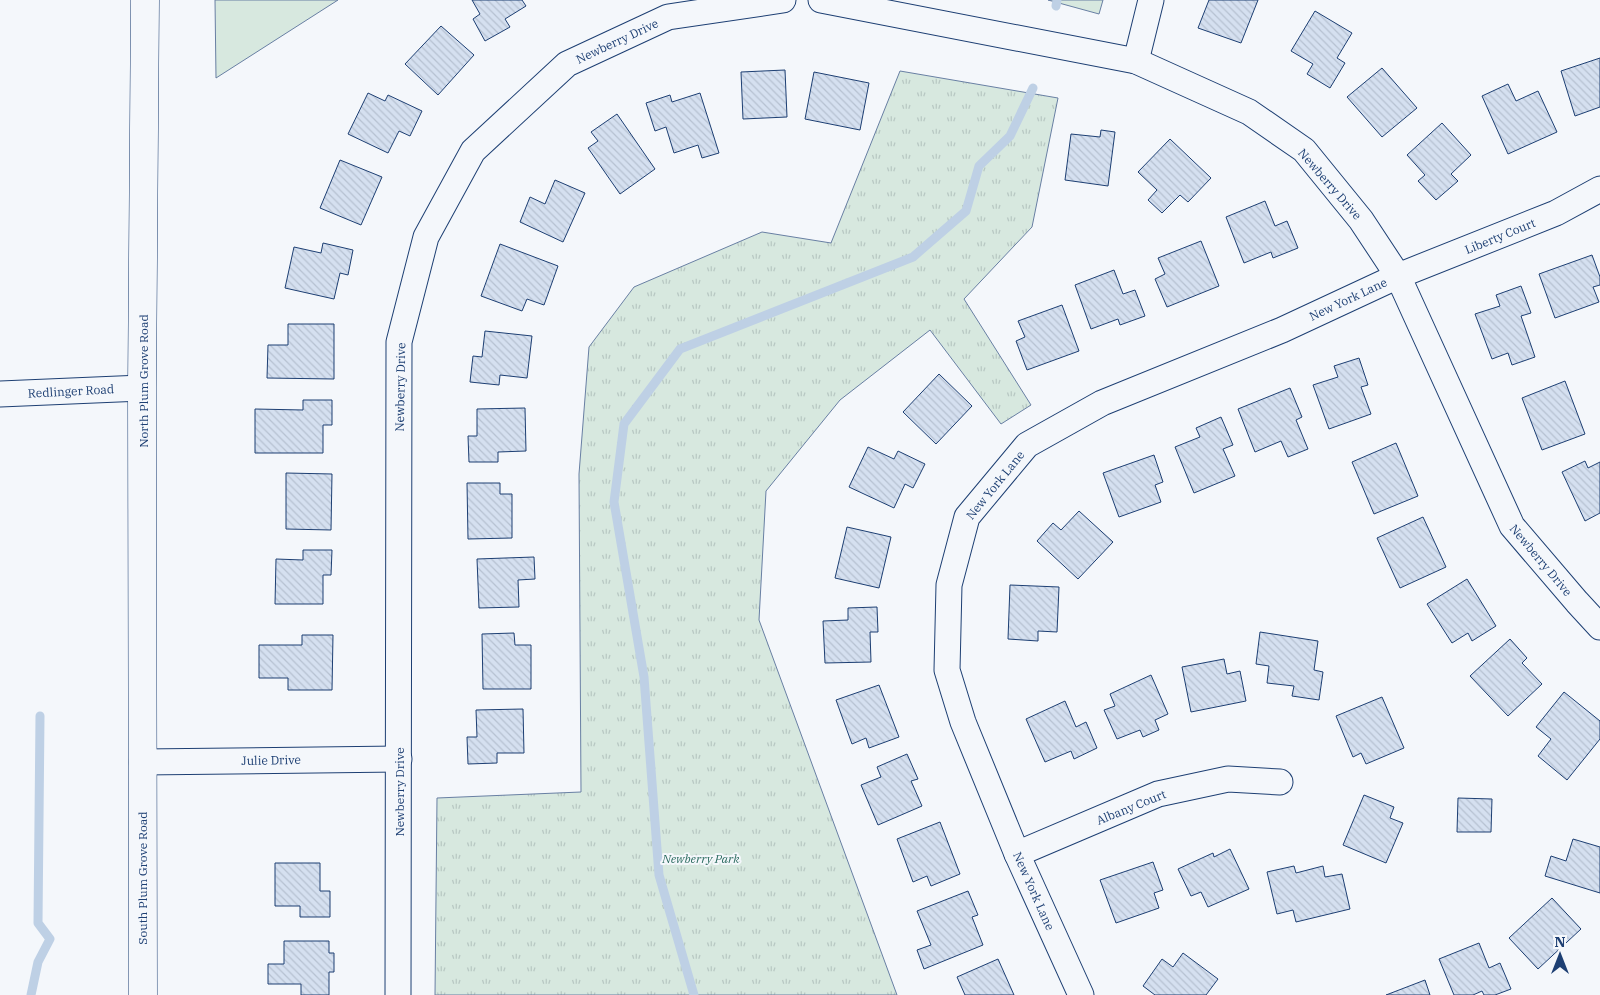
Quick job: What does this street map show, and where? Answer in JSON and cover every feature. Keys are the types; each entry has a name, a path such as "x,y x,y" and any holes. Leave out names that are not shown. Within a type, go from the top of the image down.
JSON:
{"street":[{"name":"North Plum Grove Road","path":"142,762 145,0"},
{"name":"Newberry Drive","path":"398,995 399,342 426,237 473,151 567,64 668,17 783,0"},
{"name":"Newberry Drive","path":"821,0 1136,61 1249,112 1304,150 1361,220 1398,276 1512,526 1600,627"},
{"path":"1136,61 1151,0"},
{"name":"Liberty Court","path":"1398,276 1556,213 1600,189"},
{"name":"New York Lane","path":"1081,995 1017,854 963,722 947,670 949,584 967,517 1027,445 1102,403 1282,330 1398,276"},
{"name":"Redlinger Road","path":"0,394 142,388"},
{"name":"Julie Drive","path":"142,762 399,758"},
{"name":"South Plum Grove Road","path":"142,762 143,995"},
{"name":"Albany Court","path":"1017,854 1158,794 1228,779 1280,782"}],"green space":[{"path":"215,0 338,0 216,78"},
{"path":"1048,0 1103,0 1099,14"},
{"name":"Newberry Park","path":"900,71 1058,98 1032,227 964,299 1031,405 1001,424 930,330 840,400 766,491 759,620 897,995 435,995 437,798 581,792 579,474 589,347 634,287 762,232 831,243"}],"building":[{"path":"472,0 522,0 526,6 505,19 510,27 485,41 473,19 480,14"},
{"path":"1209,0 1258,0 1241,43 1198,28"},
{"path":"1315,11 1352,33 1337,58 1345,63 1330,88 1307,74 1313,64 1291,51"},
{"path":"441,26 474,55 438,95 405,64"},
{"path":"1600,58 1600,107 1575,116 1561,71"},
{"path":"1382,68 1417,108 1382,137 1347,97"},
{"path":"785,70 787,117 743,119 741,72"},
{"path":"814,72 869,83 860,130 805,119"},
{"path":"1508,84 1516,101 1538,91 1557,132 1508,154 1482,96"},
{"path":"368,93 385,101 388,95 422,111 410,136 399,131 388,153 348,134"},
{"path":"700,93 719,153 702,158 698,145 674,153 666,127 655,131 646,103 670,95 672,102"},
{"path":"617,114 655,169 620,194 588,148 598,141 591,132"},
{"path":"1442,123 1471,155 1451,174 1458,181 1436,200 1418,181 1425,175 1407,155"},
{"path":"1101,130 1115,132 1108,186 1065,180 1071,134 1100,137"},
{"path":"1170,139 1211,178 1188,202 1180,195 1162,213 1148,200 1157,190 1138,172"},
{"path":"340,160 382,177 361,225 320,208"},
{"path":"555,180 585,193 563,242 520,222 530,197 545,204"},
{"path":"1265,201 1275,226 1287,221 1298,248 1273,258 1271,252 1244,263 1226,217"},
{"path":"1201,241 1219,286 1167,307 1155,279 1165,274 1158,258"},
{"path":"323,243 353,250 348,275 340,273 334,299 285,288 294,247 321,253"},
{"path":"500,244 558,266 544,305 527,299 522,311 481,296"},
{"path":"1592,255 1600,277 1600,285 1593,287 1599,302 1555,318 1539,274"},
{"path":"1114,270 1123,294 1135,290 1145,316 1120,325 1118,319 1091,329 1075,285"},
{"path":"1521,286 1531,313 1521,316 1535,357 1512,365 1508,353 1492,359 1475,314 1500,306 1496,295"},
{"path":"1062,305 1079,351 1027,370 1016,341 1025,337 1018,321"},
{"path":"288,324 334,324 334,379 267,378 268,345 288,345"},
{"path":"485,331 532,336 527,378 500,375 499,385 470,382 473,356 482,357"},
{"path":"1359,358 1368,385 1361,387 1371,414 1329,429 1313,385 1338,377 1334,366"},
{"path":"939,374 972,406 936,444 903,412"},
{"path":"1565,381 1585,434 1542,450 1522,398"},
{"path":"1290,388 1302,417 1296,420 1308,449 1288,457 1281,441 1255,452 1238,409"},
{"path":"303,400 332,400 332,425 323,425 323,453 255,453 255,409 303,410"},
{"path":"525,408 526,451 498,452 498,462 469,462 468,436 477,436 477,409"},
{"path":"1221,417 1233,445 1223,449 1235,476 1194,493 1175,447 1200,437 1196,428"},
{"path":"1396,443 1418,496 1374,514 1352,462"},
{"path":"868,447 894,459 898,451 925,464 913,488 905,484 894,508 849,487"},
{"path":"1154,455 1163,482 1155,485 1161,502 1119,517 1103,473"},
{"path":"1585,461 1588,468 1600,462 1600,513 1585,521 1562,472"},
{"path":"286,473 332,474 331,530 286,529"},
{"path":"467,483 500,483 500,494 512,494 512,538 468,539"},
{"path":"1079,511 1113,542 1078,579 1037,541 1053,523 1061,530"},
{"path":"1423,517 1446,567 1400,588 1377,538"},
{"path":"847,527 891,537 879,588 835,578"},
{"path":"303,550 332,550 331,575 323,575 323,604 275,604 276,559 303,560"},
{"path":"534,557 535,579 518,580 519,607 479,608 477,559"},
{"path":"1467,579 1496,626 1472,641 1468,633 1452,643 1427,604"},
{"path":"1010,585 1059,587 1057,632 1038,631 1038,641 1008,639"},
{"path":"877,607 878,632 870,632 871,662 825,663 823,621 848,620 848,608"},
{"path":"1260,632 1318,641 1314,670 1323,672 1319,700 1292,696 1294,686 1267,683 1269,666 1256,664"},
{"path":"514,633 515,645 531,645 531,689 483,689 482,634"},
{"path":"302,635 333,635 332,690 288,690 288,678 259,678 259,645 302,645"},
{"path":"1510,639 1527,658 1522,663 1542,684 1508,716 1470,676"},
{"path":"1224,659 1227,674 1240,671 1246,701 1191,712 1182,667"},
{"path":"1151,675 1168,714 1155,720 1159,730 1143,737 1140,730 1117,739 1104,710 1115,706 1110,694"},
{"path":"879,685 899,737 869,748 866,738 852,744 836,700"},
{"path":"1564,692 1600,721 1600,739 1567,780 1538,756 1551,739 1536,727"},
{"path":"1382,697 1404,748 1366,764 1361,753 1353,757 1336,716"},
{"path":"1065,701 1076,727 1086,722 1097,748 1074,759 1071,751 1045,762 1026,719"},
{"path":"523,709 524,753 497,753 497,763 468,764 467,737 477,737 476,710"},
{"path":"907,754 918,779 911,781 922,806 878,825 861,785 881,777 877,767"},
{"path":"1364,795 1394,807 1390,818 1403,823 1386,863 1343,845"},
{"path":"1458,798 1492,799 1491,832 1457,832"},
{"path":"940,822 960,874 931,886 927,876 913,882 897,839"},
{"path":"1573,839 1600,847 1600,893 1545,876 1551,856 1566,861"},
{"path":"1230,849 1249,889 1208,907 1201,892 1191,896 1178,869 1213,853 1214,857"},
{"path":"1153,862 1163,890 1154,893 1159,908 1116,923 1100,880"},
{"path":"275,863 320,863 320,891 330,891 330,917 300,917 300,906 275,906"},
{"path":"1294,866 1296,873 1323,866 1325,877 1342,874 1350,909 1296,922 1293,910 1277,914 1267,872"},
{"path":"968,891 978,915 972,917 983,945 924,969 917,950 931,945 917,911"},
{"path":"1552,898 1581,929 1538,969 1509,938"},
{"path":"284,941 329,941 329,953 334,953 334,972 329,972 329,995 301,995 301,984 268,984 268,964 284,964"},
{"path":"1479,943 1489,968 1500,963 1511,989 1495,995 1484,995 1482,991 1473,995 1454,995 1439,959"},
{"path":"1183,953 1218,979 1206,995 1155,995 1143,986 1162,959 1173,967"},
{"path":"998,959 1014,995 965,995 957,977"},
{"path":"1425,980 1430,995 1386,995"}],"waterway":[{"path":"1056,6 1057,0"},
{"path":"694,995 659,875 644,677 614,502 624,424 680,349 913,257 966,211 979,166 1010,136 1033,88"},
{"path":"31,995 38,962 50,939 38,923 40,716"}]}
